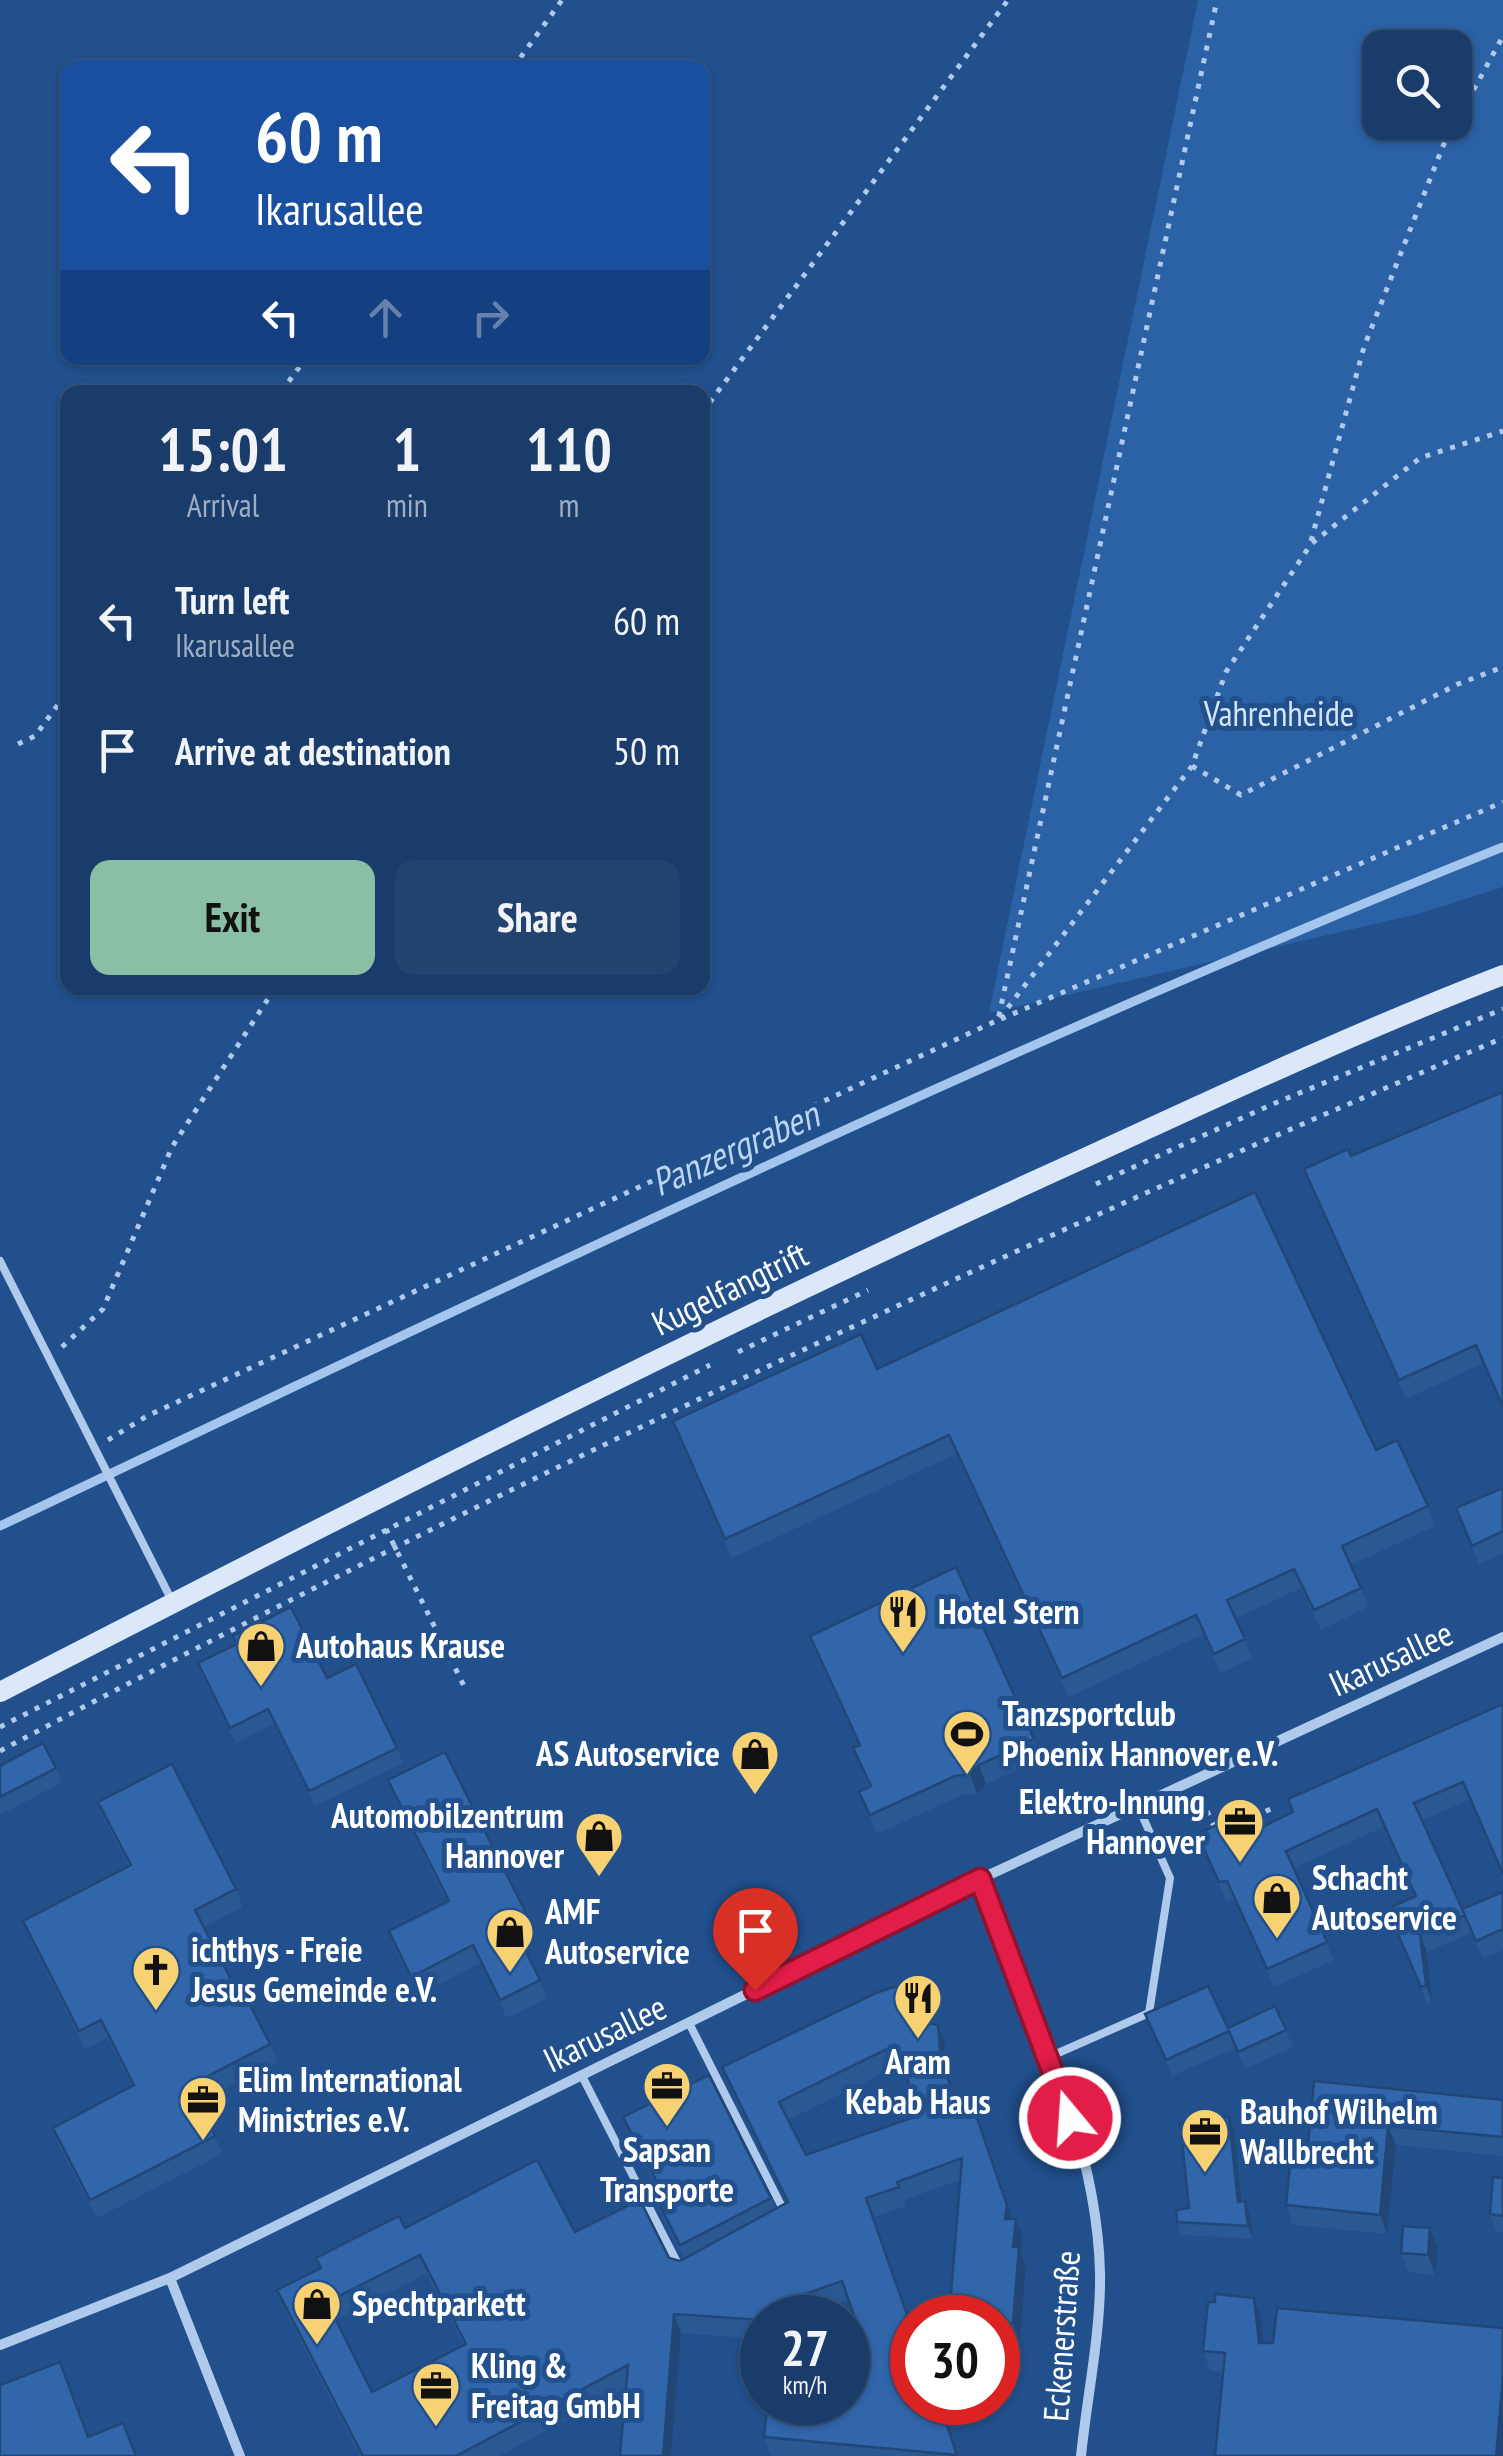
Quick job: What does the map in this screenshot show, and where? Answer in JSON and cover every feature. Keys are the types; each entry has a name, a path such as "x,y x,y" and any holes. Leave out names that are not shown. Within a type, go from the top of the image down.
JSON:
{"street":[{"name":"Kugelfangtrift","path":"0,1692 174,1602 962,1213 1264,1076 1503,975"},
{"name":"Ikarusallee","path":"0,2345 170,2278 980,1879 1503,1638"},
{"name":"Eckenerstraße","path":"980,1879 1049,2056 1094,2205 1100,2276 1081,2456"},
{"path":"170,2278 240,2456"}],"lane":[{"path":"1,1266 174,1602"},
{"path":"1049,2056 1149,2013 1170,1878 1138,1806"},
{"path":"688,2023 788,2220"},
{"path":"582,2076 683,2273 700,2264"}],"path":[{"path":"519,60 562,0"},
{"path":"710,402 1008,0"},
{"path":"998,1020 1217,0"},
{"path":"998,1020 1192,766 1226,672 1310,544 1364,347 1443,146 1503,36"},
{"path":"1310,544 1420,458 1503,430"},
{"path":"1192,766 1242,795 1458,684 1503,667"},
{"path":"18,744 35,736 60,702"},
{"path":"95,1453 147,1416 998,1020 1503,802"},
{"path":"49,1360 103,1310 172,1147 270,995"},
{"path":"1079,1192 1274,1104 1503,1009"},
{"path":"0,1751 395,1548 957,1277 1212,1161 1503,1038"},
{"path":"0,1727 885,1282"},
{"path":"386,1530 464,1688"},
{"path":"1162,1859 1276,1807"},
{"path":"1206,1811 1221,1843"}],"green space":[{"name":"Vahrenheide","path":"1198,0 1503,0 1503,887 1418,914 989,1013"}],"building":[{"path":"1503,1092 1503,1407 1476,1345 1399,1380 1304,1169 1348,1149 1351,1156"},
{"path":"1255,1192 1376,1450 1397,1440 1428,1506 1342,1546 1361,1588 1314,1610 1294,1569 1227,1600 1245,1639 1214,1654 1196,1615 1062,1678 949,1435 725,1539 673,1421 861,1334 877,1369"},
{"path":"1503,1488 1503,1531 1472,1546 1456,1508"},
{"path":"956,1567 1034,1739 979,1765 970,1774 955,1776 870,1815 859,1792 871,1786 853,1748 860,1745 810,1636"},
{"path":"291,1607 327,1678 356,1664 397,1748 309,1791 268,1709 230,1728 198,1663 237,1644 233,1636"},
{"path":"1503,1704 1503,1874 1463,1782 1414,1803 1465,1915 1420,1934 1426,1985 1421,1987 1387,1909 1416,1896 1377,1809 1286,1851 1327,1942 1267,1969 1227,1881 1219,1882 1197,1834 1242,1813 1252,1832 1293,1812 1288,1799"},
{"path":"43,1743 56,1768 0,1797 0,1766"},
{"path":"445,1752 528,1917 513,1925 540,1980 500,2000 473,1945 411,1977 389,1931 449,1901 388,1780"},
{"path":"172,1764 236,1889 195,1910 241,1999 246,1997 270,2044 189,2086 215,2136 90,2200 53,2128 134,2085 101,2020 79,2031 23,1921 131,1865 98,1802"},
{"path":"1503,1892 1503,1929 1476,1941 1462,1909"},
{"path":"912,1981 927,2023 938,2025 941,2059 956,2102 967,2098 968,2092 1007,2205 1005,2219 1016,2219 1013,2247 1019,2247 1015,2295 951,2295 962,2158 866,2198 900,2295 890,2295 890,2425 947,2425 957,2455 764,2437 765,2425 870,2425 870,2295 847,2295 842,2281 802,2295 740,2295 740,2318 674,2314 663,2456 620,2456 628,2365 456,2456 363,2456 277,2290 321,2268 316,2258 399,2216 405,2228 537,2160 575,2232 640,2200 669,2258 680,2261 788,2202 722,2067 876,1993","holes":["895,2045 920,2115 806,2155 779,2102","420,2255 466,2344 372,2392 327,2302"]},
{"path":"1208,1986 1228,2028 1275,2006 1286,2030 1238,2052 1229,2031 1166,2060 1145,2014"},
{"path":"709,2075 771,2198 680,2245 654,2194 662,2191 623,2117"},
{"path":"1314,2081 1503,2100 1503,2137 1388,2126 1380,2215 1286,2205 1292,2144 1308,2146"},
{"path":"1229,2117 1238,2202 1245,2201 1248,2226 1177,2222 1176,2210 1189,2208 1180,2122"},
{"path":"1493,2177 1503,2178 1503,2216 1490,2214"},
{"path":"1403,2226 1430,2228 1428,2255 1401,2253"},
{"path":"1215,2294 1254,2298 1259,2343 1273,2343 1277,2308 1503,2328 1496,2456 1215,2456 1225,2353 1203,2351 1208,2302 1215,2302"},
{"path":"60,2362 88,2437 123,2423 136,2456 0,2456 0,2385"}],"waterway":[{"name":"Panzergraben","path":"0,1526 934,1090 1312,925 1503,847"}],"place":[{"name":"Hotel Stern","path":"903,1654"},
{"name":"Autohaus Krause","path":"261,1688"},
{"name":"Tanzsportclub Phoenix Hannover e.V.","path":"967,1776"},
{"name":"AS Autoservice","path":"755,1796"},
{"name":"Elektro-Innung Hannover","path":"1240,1864"},
{"name":"Automobilzentrum Hannover","path":"599,1878"},
{"name":"Schacht Autoservice","path":"1277,1940"},
{"name":"AMF Autoservice","path":"510,1974"},
{"name":"ichthys - Freie Jesus Gemeinde e.V.","path":"156,2012"},
{"name":"Aram Kebab Haus","path":"918,2040"},
{"name":"Sapsan Transporte","path":"667,2128"},
{"name":"Elim International Ministries e.V.","path":"203,2142"},
{"name":"Bauhof Wilhelm Wallbrecht","path":"1205,2174"},
{"name":"Spechtparkett","path":"317,2346"},
{"name":"Kling & Freitag GmbH","path":"436,2428"}],"route":[{"path":"755,1990 980,1879 1070,2118"}]}
